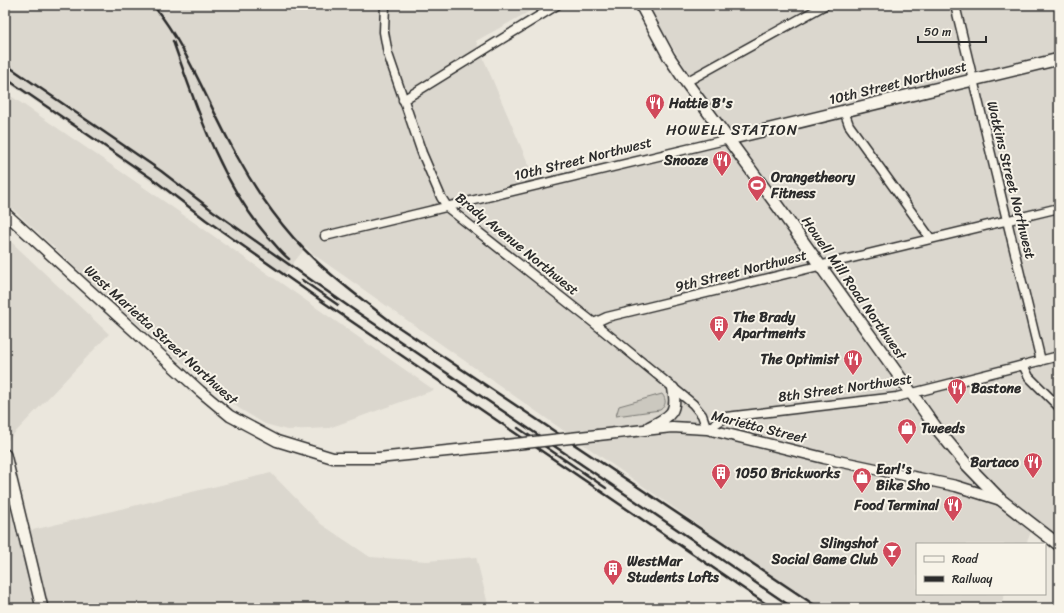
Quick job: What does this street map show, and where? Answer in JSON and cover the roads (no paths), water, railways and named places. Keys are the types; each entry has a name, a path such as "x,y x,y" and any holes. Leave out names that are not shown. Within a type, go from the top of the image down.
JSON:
{"main road":[{"name":"Howell Mill Road Northwest","path":"641,5 669,57 686,82 729,139 937,429 956,452 1001,500 1059,545"},
{"name":"10th Street Northwest","path":"729,139 1059,59"},
{"path":"5,455 42,608"}],"street":[{"name":"Brady Avenue Northwest","path":"384,5 384,32 388,54 428,170 448,208 594,323 693,404 702,415 707,429"},
{"path":"403,100 557,5"},
{"path":"686,82 825,5"},
{"name":"Watkins Street Northwest","path":"955,5 1041,361"},
{"path":"844,111 849,125 930,239"},
{"name":"10th Street Northwest","path":"325,236 448,208 729,139"},
{"name":"9th Street Northwest","path":"594,323 607,316 1059,208"},
{"name":"West Marietta Street Northwest","path":"5,213 200,391 230,416 277,441 333,458 378,458 506,445"},
{"name":"8th Street Northwest","path":"707,429 726,417 897,397 1059,356"},
{"path":"1023,365 1029,377 1059,407"},
{"path":"646,429 671,414 674,407 673,388"},
{"name":"Marietta Street","path":"506,445 646,429 672,427 707,429 824,458 956,486 1001,500"}],"railway":[{"path":"153,5 178,41 189,60 228,139 254,185 282,224 303,248 324,268 353,293 394,324 819,608"},
{"path":"173,41 201,118 223,168 251,215 268,237 289,259"},
{"path":"5,64 161,171 213,211 348,306 793,608"},
{"path":"5,78 154,180 206,220 323,302 772,608"},
{"path":"302,280 338,305"},
{"path":"518,428 606,488"}],"place":[{"name":"Hattie B's","path":"655,120"},
{"name":"Snooze","path":"722,177"},
{"name":"Orangetheory Fitness","path":"757,202"},
{"name":"The Brady Apartments","path":"719,342"},
{"name":"The Optimist","path":"853,376"},
{"name":"Bastone","path":"957,405"},
{"name":"Tweeds","path":"907,445"},
{"name":"Bartaco","path":"1033,479"},
{"name":"1050 Brickworks","path":"721,490"},
{"name":"Earl's Bike Sho","path":"862,494"},
{"name":"Food Terminal","path":"953,522"},
{"name":"Slingshot Social Game Club","path":"892,568"},
{"name":"WestMar Students Lofts","path":"613,586"}],"district":[{"name":"HOWELL STATION","path":"732,130"}]}
